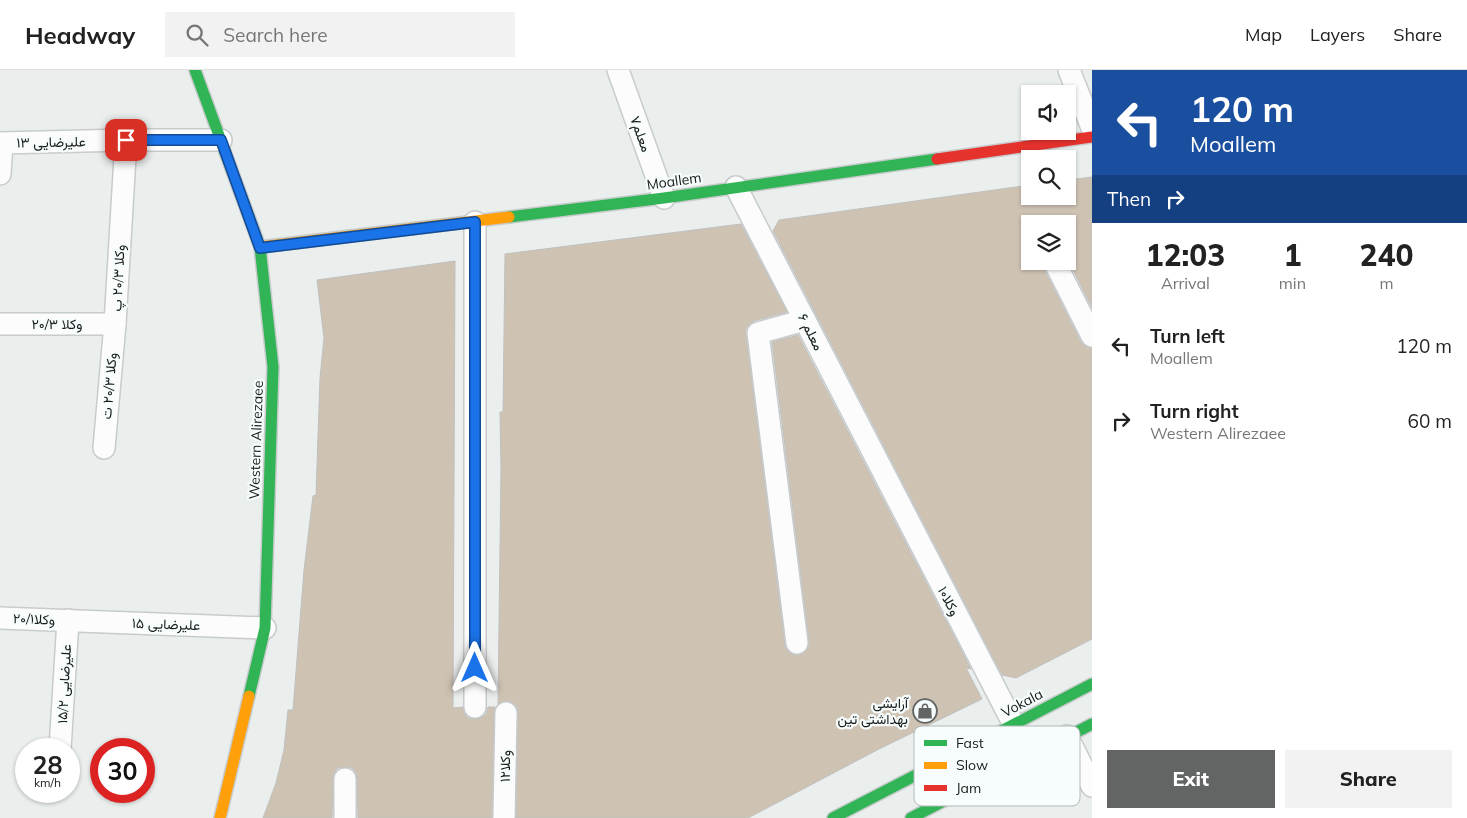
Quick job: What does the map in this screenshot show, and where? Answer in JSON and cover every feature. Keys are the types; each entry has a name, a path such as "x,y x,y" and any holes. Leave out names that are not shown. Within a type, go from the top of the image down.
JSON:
{"street":[{"name":"Western Alirezaee","path":"195,70 260,248 273,367 265,628 220,818"},
{"name":"معلم۷","path":"618,70 664,198"},
{"path":"1069,70 1092,128"},
{"name":"Moallem","path":"260,248 664,198 1092,137"},
{"name":"وکلا ۲۰/۳ پ","path":"115,324 126,140"},
{"name":"۱۳ علیرضایی","path":"1,143 221,140"},
{"path":"0,174 1,143"},
{"name":"۶ معلم","path":"736,187 885,477"},
{"path":"475,222 475,707"},
{"path":"1059,270 1092,336"},
{"path":"797,643 758,333 805,320"},
{"name":"وکلا ۲۰/۳","path":"0,324 115,324"},
{"name":"وکلا ۲۰/۳ ت","path":"104,448 115,324"},
{"name":"وکلا۱۰","path":"885,477 1014,725"},
{"name":"وکلا۲۰/۱","path":"0,618 68,620"},
{"name":"۱۵ علیرضایی","path":"68,620 265,628"},
{"name":"۱۵/۲ علیرضایی","path":"61,738 68,620"},
{"name":"Vokala","path":"1014,725 1092,684"},
{"name":"وکلا۱۲","path":"504,818 506,713"},
{"path":"1080,730 1092,724"},
{"path":"1080,762 1092,786"},
{"name":"Vokala","path":"833,818 914,776"},
{"path":"345,779 345,818"},
{"path":"916,817 937,806"}],"building":[{"path":"1092,177 1092,308 1073,270 1076,270 1076,215 1021,215 1021,270 1045,270 1081,342 1086,347 1092,348 1092,639 1016,678 1002,675 773,231 779,220 1021,186 1021,205 1076,205 1076,179"},
{"path":"741,224 787,312 754,321 746,328 746,335 787,650 792,654 799,655 804,653 808,648 809,641 772,342 798,335 971,669 966,668 982,699 926,726 914,726 914,732 748,818 516,818 518,713 517,707 512,702 506,701 498,704 500,412 503,412 505,254"},
{"path":"455,261 453,708 463,707 464,713 468,718 475,719 481,718 486,714 488,707 495,707 492,818 358,818 356,773 352,768 345,767 338,768 334,773 332,818 263,818 276,783 284,750 288,710 293,710 304,570 313,496 316,495 320,378 324,338 317,280"}],"traffic: fast":[{"path":"195,70 260,247 273,367 265,628 249,696"},
{"path":"509,217 664,198 937,159"},
{"path":"1011,726 1092,684"},
{"path":"1080,730 1092,724"},
{"path":"833,818 914,776"},
{"path":"911,818 934,806"}],"traffic: slow":[{"path":"260,247 509,217"},
{"path":"220,818 249,696"}],"traffic: jam":[{"path":"937,159 1092,137"}],"place":[{"name":"آرایشی بهداشتی تین","path":"925,711"}],"route":[{"path":"126,140 221,140 260,248 475,222 475,668"}]}
